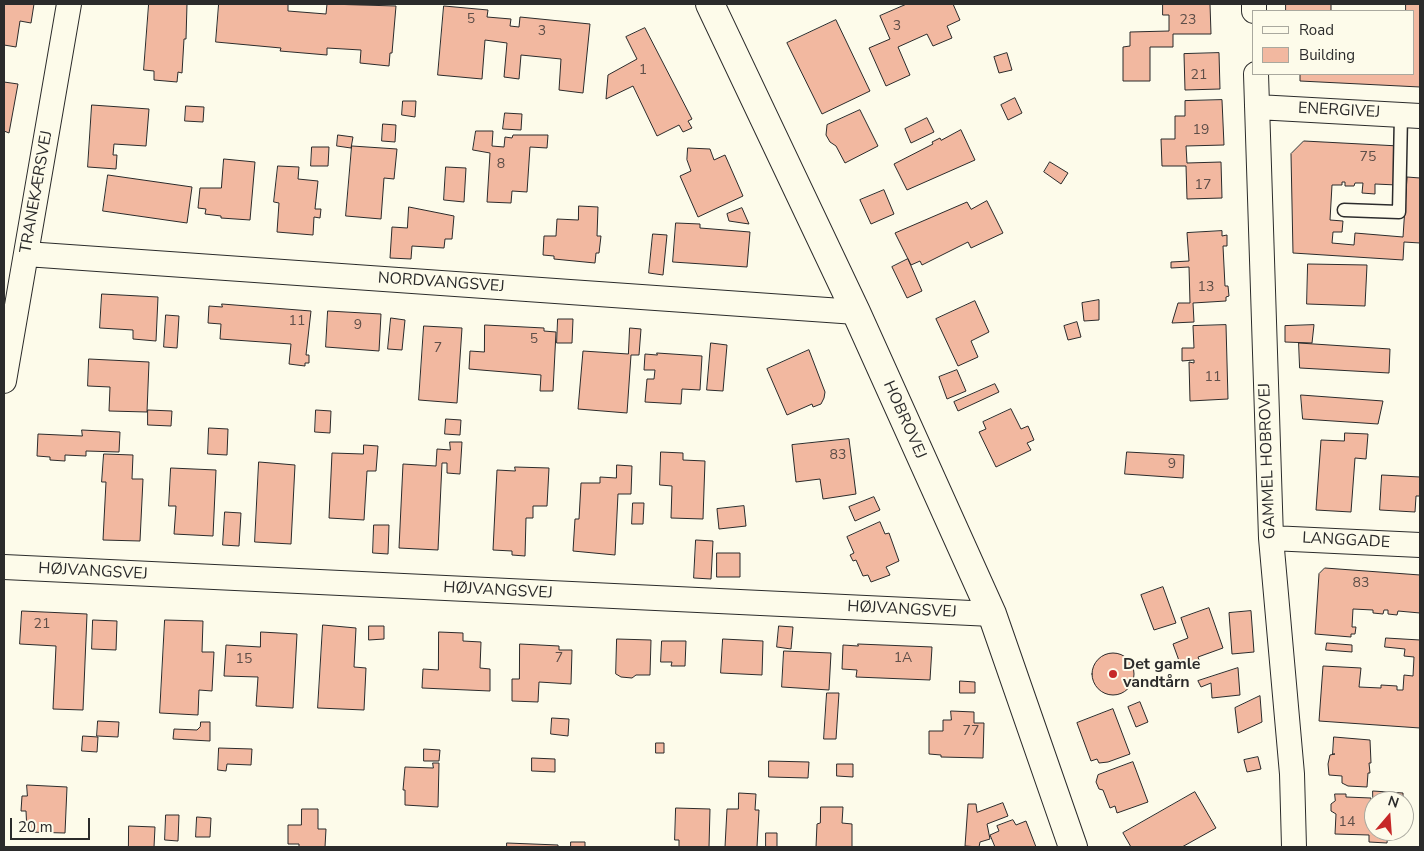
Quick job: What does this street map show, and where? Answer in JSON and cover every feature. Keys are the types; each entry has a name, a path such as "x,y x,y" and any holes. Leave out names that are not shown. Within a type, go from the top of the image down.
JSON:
{"street":[{"name":"TRANEKÆRSVEJ","path":"4,381 69,4"},
{"name":"HOBROVEJ","path":"711,4 856,312 992,614 1073,847"},
{"name":"GAMMEL HOBROVEJ","path":"1256,75 1271,538 1292,774 1294,847"},
{"name":"ENERGIVEJ","path":"1257,107 1411,115"},
{"name":"NORDVANGSVEJ","path":"26,254 856,312"},
{"name":"LANGGADE","path":"1271,538 1420,546"},
{"name":"HØJVANGSVEJ","path":"4,568 992,614"}],"lane":[{"path":"1344,210 1399,212 1411,115"}],"building":[{"path":"4,4 34,4 31,23 20,21 16,47 4,45"},
{"path":"149,4 187,4 186,39 184,39 182,73 178,72 177,82 154,80 154,71 144,70"},
{"path":"219,4 288,4 288,11 326,14 327,4 396,6 389,66 360,63 361,50 327,48 327,55 280,51 281,48 216,42"},
{"path":"907,4 953,4 960,20 947,26 952,38 933,46 927,34 898,47 910,75 886,86 869,48 890,39 880,16"},
{"path":"1163,4 1210,4 1211,34 1173,34 1173,47 1150,47 1150,81 1123,81 1123,47 1130,46 1130,32 1169,31 1169,15 1163,15"},
{"path":"1286,4 1331,4 1331,10 1286,10"},
{"path":"1406,4 1420,4 1420,87 1300,81 1300,75 1414,75 1414,10 1406,10"},
{"path":"444,6 488,10 487,17 511,19 510,26 519,27 520,17 590,24 583,93 559,90 561,59 521,55 519,79 504,77 507,43 485,40 482,79 438,75"},
{"path":"836,20 870,91 822,114 787,43"},
{"path":"645,28 692,119 688,121 692,128 683,132 679,125 657,136 633,86 606,99 608,75 637,59 626,37"},
{"path":"1007,53 1012,70 999,73 994,57"},
{"path":"1219,53 1220,89 1185,90 1184,54"},
{"path":"4,82 18,84 9,133 4,131"},
{"path":"1015,98 1022,113 1008,120 1001,105"},
{"path":"1222,100 1224,145 1186,146 1187,163 1221,162 1222,198 1187,199 1186,166 1162,166 1161,139 1175,139 1175,116 1185,116 1185,101"},
{"path":"403,101 416,101 415,117 402,115"},
{"path":"92,105 149,109 146,146 114,144 113,155 117,155 116,169 88,167"},
{"path":"186,106 204,107 203,122 185,121"},
{"path":"860,110 878,146 845,163 836,146 830,142 826,135 827,125"},
{"path":"505,113 522,114 521,130 503,129"},
{"path":"927,118 934,132 911,143 905,129"},
{"path":"383,124 396,125 395,142 382,141"},
{"path":"961,130 975,160 907,190 894,164 933,144 932,142 940,138 941,140"},
{"path":"476,131 493,131 492,146 504,147 505,137 512,138 513,135 548,135 547,148 530,147 527,192 512,191 511,203 487,202 490,153 473,150"},
{"path":"338,135 353,137 351,148 337,146"},
{"path":"1304,141 1399,146 1397,185 1375,184 1375,194 1362,193 1363,183 1355,183 1354,186 1345,186 1345,182 1342,182 1342,185 1332,185 1330,220 1343,221 1342,232 1333,232 1332,243 1354,245 1355,233 1403,237 1407,177 1420,178 1420,243 1404,242 1403,260 1293,253 1291,154"},
{"path":"352,146 397,149 394,179 384,178 381,219 346,216"},
{"path":"312,147 329,147 328,166 311,166"},
{"path":"688,148 710,149 714,160 725,155 743,196 698,217 680,176 691,171 687,160"},
{"path":"224,159 255,162 250,220 221,218 221,216 205,214 206,209 198,208 200,188 221,188"},
{"path":"1050,162 1068,173 1061,184 1044,172"},
{"path":"278,166 299,167 298,179 318,181 315,209 321,209 320,218 314,217 313,235 277,232 279,203 274,202"},
{"path":"446,167 466,168 464,202 444,200"},
{"path":"108,175 192,187 187,223 103,211"},
{"path":"884,190 894,214 871,224 860,200"},
{"path":"987,201 1003,233 971,248 968,242 922,265 920,261 911,265 895,233 967,202 971,209"},
{"path":"579,206 598,207 597,236 601,236 599,253 596,253 595,263 554,259 554,256 543,255 544,236 556,236 557,219 578,220"},
{"path":"409,207 454,216 452,239 445,239 444,248 412,246 411,259 390,258 392,227 407,228"},
{"path":"742,208 749,224 729,221 727,214"},
{"path":"676,223 700,224 700,228 750,232 747,267 673,262"},
{"path":"1222,231 1222,236 1227,235 1227,246 1223,246 1225,286 1228,286 1229,296 1226,297 1226,301 1193,303 1194,322 1172,323 1178,303 1190,303 1189,267 1171,268 1171,262 1189,261 1187,233"},
{"path":"653,234 667,235 663,275 649,273"},
{"path":"908,259 922,291 907,298 892,267"},
{"path":"1308,264 1367,265 1365,306 1307,304"},
{"path":"102,294 158,297 156,341 133,339 133,330 100,328"},
{"path":"1099,300 1099,320 1084,321 1082,303"},
{"path":"975,301 989,332 971,341 978,357 958,366 936,319"},
{"path":"222,304 311,311 306,355 309,355 309,363 305,363 305,366 289,364 291,344 220,339 221,324 208,323 209,306 222,307"},
{"path":"328,311 381,314 379,351 326,347"},
{"path":"166,315 179,316 177,348 164,347"},
{"path":"391,318 405,320 402,350 388,349"},
{"path":"558,319 573,319 572,343 557,343"},
{"path":"1077,322 1081,337 1068,340 1064,326"},
{"path":"485,325 544,328 544,331 556,332 553,391 540,391 541,375 469,369 470,351 484,352"},
{"path":"1226,325 1228,399 1190,401 1189,362 1194,363 1194,360 1182,361 1182,348 1194,348 1193,326"},
{"path":"1314,325 1312,343 1285,342 1285,326"},
{"path":"424,326 462,328 457,403 419,400"},
{"path":"630,328 641,329 639,355 631,355 627,413 578,409 583,351 628,354"},
{"path":"711,343 727,345 723,391 707,390"},
{"path":"1299,343 1390,349 1389,373 1300,368"},
{"path":"809,350 825,392 824,398 821,404 813,407 812,404 787,415 767,369"},
{"path":"657,353 702,356 700,390 682,389 681,404 645,402 647,379 654,379 655,370 644,370 645,354 657,355"},
{"path":"89,359 149,362 147,412 109,411 110,387 88,386"},
{"path":"957,370 966,391 947,399 939,377"},
{"path":"995,384 999,392 958,411 954,402"},
{"path":"1301,395 1383,401 1378,424 1303,419"},
{"path":"1011,409 1021,429 1028,426 1034,440 1027,443 1031,450 996,467 979,432 986,429 983,422"},
{"path":"148,410 172,411 171,426 148,425"},
{"path":"316,410 331,411 330,433 315,432"},
{"path":"446,419 461,420 460,435 445,434"},
{"path":"209,428 228,429 227,455 208,454"},
{"path":"82,430 120,432 119,452 86,451 86,456 65,455 65,461 50,460 50,457 37,456 38,434 82,436"},
{"path":"1345,433 1368,434 1366,459 1355,458 1351,512 1316,510 1321,440 1344,441"},
{"path":"849,439 856,494 823,499 820,479 796,482 792,445"},
{"path":"450,442 462,442 460,474 447,473 447,463 442,463 438,550 399,548 403,464 436,466 437,449 450,450"},
{"path":"364,445 378,446 376,471 367,471 364,520 329,518 332,453 363,454"},
{"path":"661,452 683,453 683,460 705,461 703,519 671,518 672,486 660,485"},
{"path":"1127,452 1184,455 1183,478 1125,474"},
{"path":"104,454 133,455 132,479 143,479 140,541 103,540 106,482 102,482"},
{"path":"259,462 295,465 291,544 255,542"},
{"path":"617,465 632,466 631,494 618,494 615,555 573,551 575,519 579,519 581,483 600,483 600,477 616,478"},
{"path":"515,467 549,468 547,506 533,506 533,518 526,518 525,556 512,555 512,551 493,550 497,470 515,471"},
{"path":"171,468 216,470 213,536 174,534 176,506 169,506"},
{"path":"1382,475 1420,477 1420,496 1416,496 1415,512 1380,510"},
{"path":"874,497 880,510 855,521 849,507"},
{"path":"633,503 644,503 643,524 632,524"},
{"path":"744,506 746,526 719,529 717,509"},
{"path":"225,512 241,513 239,546 223,545"},
{"path":"880,522 885,534 889,533 899,561 886,567 890,575 871,582 868,575 863,576 856,560 853,561 850,555 854,553 847,537"},
{"path":"374,525 389,525 388,554 373,553"},
{"path":"696,540 713,541 711,579 694,578"},
{"path":"717,553 740,553 740,577 717,577"},
{"path":"1325,568 1420,575 1420,613 1398,611 1397,615 1388,614 1388,610 1384,610 1383,614 1373,613 1373,610 1353,609 1352,627 1356,627 1355,634 1351,634 1351,637 1315,634 1319,574"},
{"path":"1163,587 1176,623 1154,630 1141,595"},
{"path":"1209,608 1223,648 1198,657 1200,663 1182,669 1173,644 1188,638 1181,618"},
{"path":"22,611 87,614 83,710 53,709 56,646 20,644"},
{"path":"1251,611 1254,652 1232,654 1229,613"},
{"path":"93,620 117,621 116,650 92,649"},
{"path":"165,620 203,621 202,652 214,652 212,691 199,690 198,715 160,713"},
{"path":"323,625 356,628 354,667 366,668 364,710 318,708"},
{"path":"369,626 384,626 384,639 369,640"},
{"path":"779,626 793,627 791,649 777,647"},
{"path":"261,632 297,634 293,708 256,706 258,677 224,676 226,645 260,647"},
{"path":"439,632 463,633 463,641 481,642 480,668 490,669 490,691 422,688 423,669 438,670"},
{"path":"1386,638 1420,640 1420,728 1319,721 1323,666 1361,668 1359,687 1381,688 1381,685 1397,686 1397,690 1403,690 1404,675 1413,676 1414,657 1404,656 1405,649 1385,647"},
{"path":"617,639 651,640 650,675 636,675 632,678 621,677 616,674"},
{"path":"723,639 763,641 762,675 721,673"},
{"path":"662,641 686,641 685,666 671,666 672,662 661,662"},
{"path":"1327,643 1352,645 1352,652 1326,650"},
{"path":"520,644 559,646 559,650 572,650 571,684 539,682 538,702 512,701 512,679 519,679"},
{"path":"858,644 932,647 930,680 856,677 857,670 842,669 843,645 858,646"},
{"path":"784,651 831,653 829,690 782,687"},
{"name":"Det gamle vandtårn","path":"1117,653 1125,656 1131,662 1134,674 1131,686 1125,692 1109,695 1101,692 1095,686 1092,670 1095,662 1101,656"},
{"path":"1238,668 1240,695 1212,698 1211,683 1201,687 1198,681"},
{"path":"960,681 975,682 975,693 960,693"},
{"path":"827,693 839,693 836,739 824,739"},
{"path":"1260,696 1262,722 1238,733 1235,708"},
{"path":"1140,702 1148,722 1136,727 1128,707"},
{"path":"1113,709 1130,754 1108,762 1099,763 1097,759 1091,761 1077,723"},
{"path":"951,711 974,712 974,723 984,723 983,758 941,757 941,755 929,754 929,731 943,731 943,720 951,720"},
{"path":"552,718 569,719 568,736 551,734"},
{"path":"98,721 119,722 118,737 97,736"},
{"path":"201,722 210,722 210,741 173,739 174,729 197,730"},
{"path":"83,736 98,737 97,752 82,751"},
{"path":"1334,737 1370,740 1371,763 1369,763 1370,773 1368,773 1367,787 1348,786 1342,783 1342,776 1329,775 1328,764 1330,755 1335,754 1333,754"},
{"path":"656,743 664,743 664,753 656,753"},
{"path":"219,748 252,749 251,765 227,764 226,771 218,770"},
{"path":"424,749 440,750 439,761 424,761"},
{"path":"1258,757 1261,769 1247,772 1244,760"},
{"path":"532,758 555,759 555,772 532,771"},
{"path":"769,761 809,762 808,778 769,777"},
{"path":"1133,762 1148,802 1117,813 1115,806 1110,808 1103,790 1099,789 1096,782 1098,775"},
{"path":"433,763 439,763 438,807 405,805 405,790 403,790 405,767 433,768"},
{"path":"837,764 853,764 853,777 837,776"},
{"path":"27,785 67,787 65,833 27,832 26,811 21,811 22,796 27,796"},
{"path":"1195,792 1216,828 1182,847 1131,847 1123,833"},
{"path":"739,793 756,794 755,810 759,810 757,847 725,847 727,809 738,809"},
{"path":"1335,794 1346,794 1346,797 1364,798 1364,835 1335,834 1336,814 1331,811 1331,804 1335,801"},
{"path":"1003,803 1008,816 987,824 990,839 980,842 979,847 965,846 968,804 976,804 977,812"},
{"path":"821,807 843,807 842,823 852,824 852,847 816,847 817,824 820,823"},
{"path":"676,808 710,809 709,847 679,847 679,840 675,840"},
{"path":"302,809 318,809 318,829 326,829 325,847 299,847 299,844 288,844 288,825 301,825"},
{"path":"166,815 179,815 178,841 165,840"},
{"path":"197,817 211,818 210,837 196,837"},
{"path":"1013,820 1016,825 1026,821 1036,847 995,847 990,835 999,831 997,826"},
{"path":"129,826 155,827 154,847 128,847"},
{"path":"766,833 777,833 777,847 766,847"},
{"path":"1369,841 1387,841 1387,843"},
{"path":"571,842 585,842 585,847 571,847"},
{"path":"507,843 558,845 558,847 507,847"}],"place":[{"name":"Det gamle vandtårn","path":"1113,674"}]}
